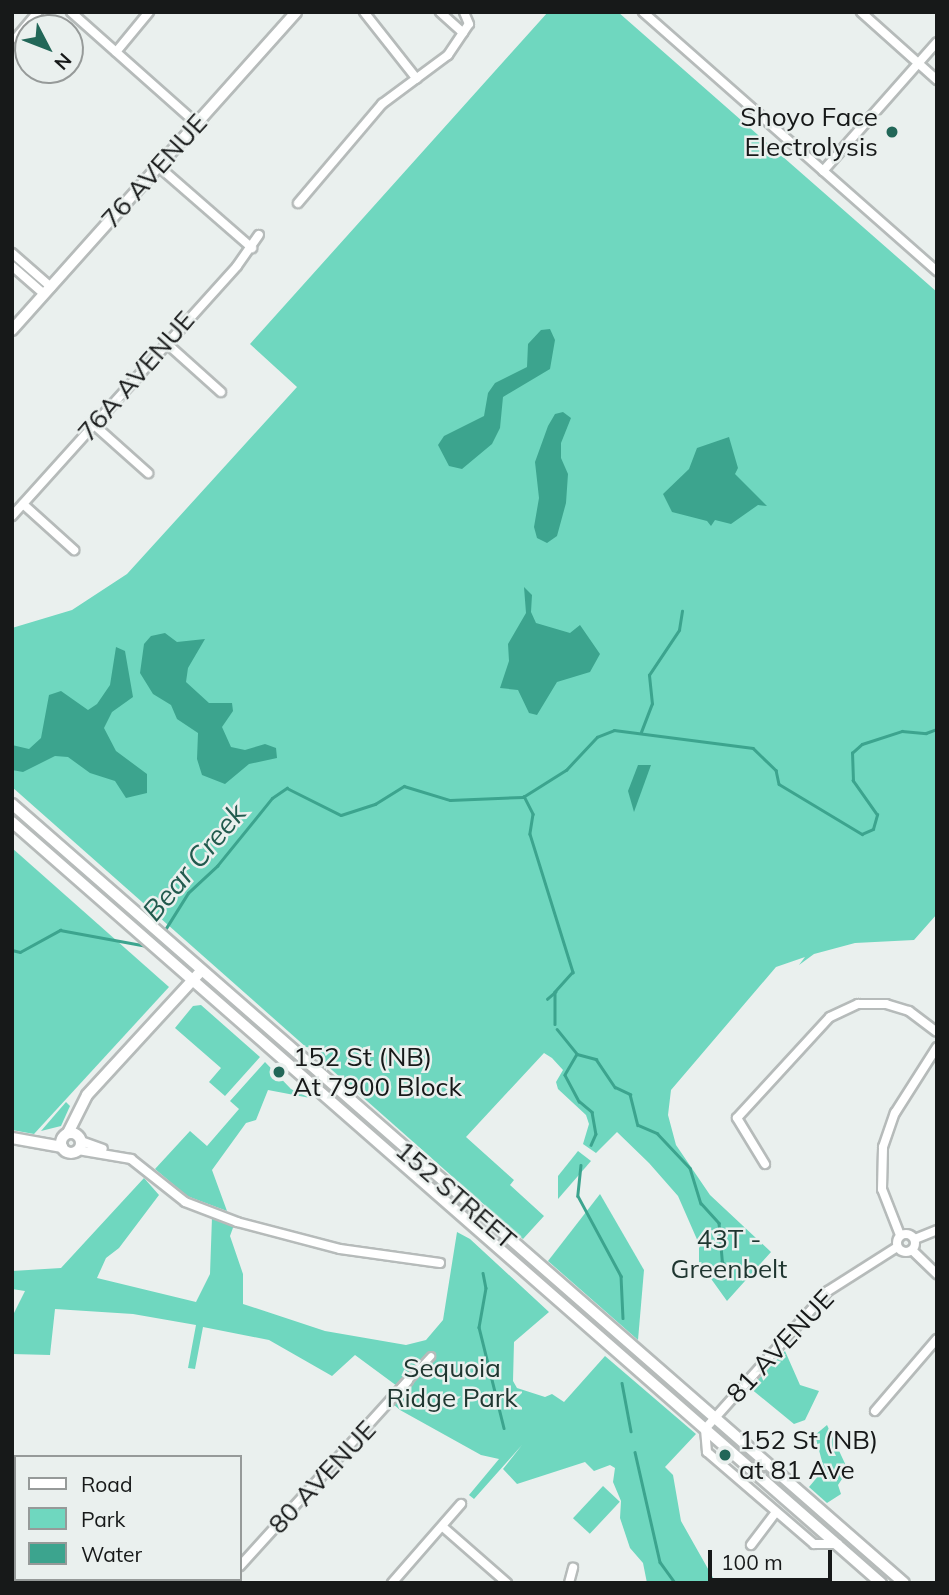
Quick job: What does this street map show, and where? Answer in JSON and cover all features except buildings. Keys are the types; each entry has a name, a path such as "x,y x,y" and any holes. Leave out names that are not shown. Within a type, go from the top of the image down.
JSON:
{"main road":[{"name":"152 STREET","path":"12,804 901,1582"},
{"name":"152 STREET","path":"12,822 881,1583"}],"street":[{"path":"71,12 197,124"},
{"path":"116,52 149,12"},
{"name":"76 AVENUE","path":"12,330 296,12"},
{"path":"364,12 417,79"},
{"path":"440,12 463,33"},
{"path":"299,203 382,104 445,58 470,20 464,12"},
{"path":"643,12 937,271"},
{"path":"861,12 937,80"},
{"path":"823,171 937,42"},
{"path":"158,166 252,248"},
{"name":"76A AVENUE","path":"12,516 165,342 252,248 259,235"},
{"path":"12,253 47,291"},
{"path":"12,266 47,291"},
{"path":"165,342 221,392"},
{"path":"93,424 148,473"},
{"path":"23,504 74,550"},
{"path":"71,1141 82,1104 201,971"},
{"path":"765,1164 737,1118 830,1017 858,1004 886,1003 911,1013 937,1031 937,1044 897,1110 882,1152 883,1196 900,1236 897,1247 912,1250 937,1274"},
{"path":"12,1138 71,1141 131,1159 185,1202 237,1222 340,1249 440,1263"},
{"path":"900,1236 915,1239 937,1230"},
{"path":"912,1250 915,1239"},
{"name":"81 AVENUE","path":"705,1429 831,1289 897,1247"},
{"path":"875,1411 937,1339"},
{"name":"80 AVENUE","path":"242,1564 431,1356"},
{"path":"705,1429 707,1452 776,1512 814,1544 838,1544"},
{"path":"390,1582 443,1527 461,1504"},
{"path":"751,1545 776,1512"},
{"path":"443,1527 507,1583"},
{"path":"569,1583 573,1568"}],"green space":[{"path":"548,12 618,12 937,292 937,914 914,940 855,943 814,954 799,965 805,957 776,967 671,1090 668,1115 676,1145 710,1195 771,1252 727,1301 699,1262 699,1244 678,1196 649,1163 617,1132 596,1153 583,1144 589,1124 586,1115 558,1089 556,1082 563,1070 552,1058 544,1053 466,1137 514,1180 510,1185 544,1216 523,1239 12,787 12,628 72,610 127,574 297,387 250,344"},
{"path":"12,848 169,987 34,1134 12,1130"},
{"path":"201,1005 260,1057 225,1096 209,1082 221,1068 175,1028 193,1006"},
{"path":"265,1062 291,1089 310,1098 268,1090 256,1120 246,1123 212,1170 227,1211 187,1196 155,1169 190,1131 207,1146 239,1109 230,1101"},
{"path":"66,1102 70,1106 61,1126 41,1131"},
{"path":"578,1151 591,1161 558,1199 558,1176"},
{"name":"Sequoia Ridge Park","path":"144,1178 159,1195 119,1248 106,1258 97,1278 196,1302 210,1274 212,1217 234,1225 230,1236 243,1274 243,1304 325,1331 406,1345 426,1340 443,1320 457,1232 470,1239 549,1312 514,1342 513,1381 517,1388 545,1397 552,1394 564,1402 605,1356 696,1434 665,1467 673,1475 681,1521 716,1583 647,1583 643,1563 630,1548 620,1518 621,1501 613,1482 615,1468 610,1465 594,1471 585,1462 517,1484 503,1469 522,1445 474,1499 469,1495 499,1459 481,1455 400,1410 386,1398 397,1386 355,1355 332,1376 269,1340 203,1327 195,1369 188,1368 196,1325 133,1314 55,1309 50,1355 12,1354 12,1317 25,1291 12,1289 12,1271 61,1268"},
{"name":"43T - Greenbelt","path":"600,1194 644,1270 638,1340 548,1261"},
{"path":"785,1351 800,1385 819,1391 805,1420 794,1424 750,1388"},
{"path":"827,1425 848,1470 838,1485 841,1494 827,1503 809,1487 824,1469 815,1435"},
{"path":"603,1486 620,1502 590,1534 573,1518"}],"water":[{"path":"550,329 555,340 550,369 503,397 500,428 492,444 462,469 449,466 438,445 444,436 484,416 488,393 495,383 527,367 528,344 541,330"},
{"path":"563,412 571,418 561,443 561,458 568,474 566,503 557,536 547,543 537,538 534,527 539,498 535,462 548,426 555,414"},
{"path":"729,437 738,468 735,474 767,506 758,505 731,524 715,520 711,526 707,521 672,512 663,494 689,469 697,448"},
{"path":"524,587 532,595 531,612 536,623 570,633 580,625 600,654 590,672 557,682 537,715 529,713 518,690 500,688 509,661 508,644 526,613"},
{"path":"165,633 177,642 205,639 188,668 186,682 209,703 232,703 233,711 222,727 231,747 245,750 265,744 276,748 277,758 249,764 225,784 202,775 197,759 198,733 177,719 171,705 153,694 140,673 144,644 151,636"},
{"path":"116,647 125,651 133,697 112,712 104,728 116,751 147,774 147,793 126,798 115,781 90,773 68,757 55,756 23,772 12,770 12,745 29,749 41,738 49,695 61,691 88,710 97,704 110,685"},
{"path":"638,765 651,765 634,812 628,791"}],"waterway":[{"path":"641,732 652,704 649,675 679,630 682,611"},
{"name":"Bear Creek","path":"163,933 188,893 217,866 272,798 287,788 341,815 375,804 404,786 450,800 523,797 566,770 597,737 614,730 753,748 776,770 779,784 862,834 873,829 877,815 853,781 852,753 862,744 902,731 926,733 937,729"},
{"path":"524,796 533,814 530,834 573,972 555,992 555,1024"},
{"name":"Bear Creek","path":"12,950 20,952 60,930 147,946"},
{"path":"547,999 555,992"},
{"path":"557,1029 577,1054 565,1075 579,1101 592,1112 596,1134 591,1145"},
{"path":"577,1054 596,1059 615,1087 630,1094 638,1125 657,1133 690,1168 701,1203 719,1223 722,1261 732,1276"},
{"path":"581,1165 578,1196 621,1276 623,1318"},
{"path":"483,1273 486,1288 479,1327 504,1428"},
{"path":"622,1383 631,1431"},
{"path":"635,1452 660,1562 675,1583"}],"place":[{"name":"Shoyo Face Electrolysis","path":"892,132"},
{"name":"152 St (NB) At 7900 Block","path":"279,1072"},
{"name":"152 St (NB) at 81 Ave","path":"725,1455"}]}
